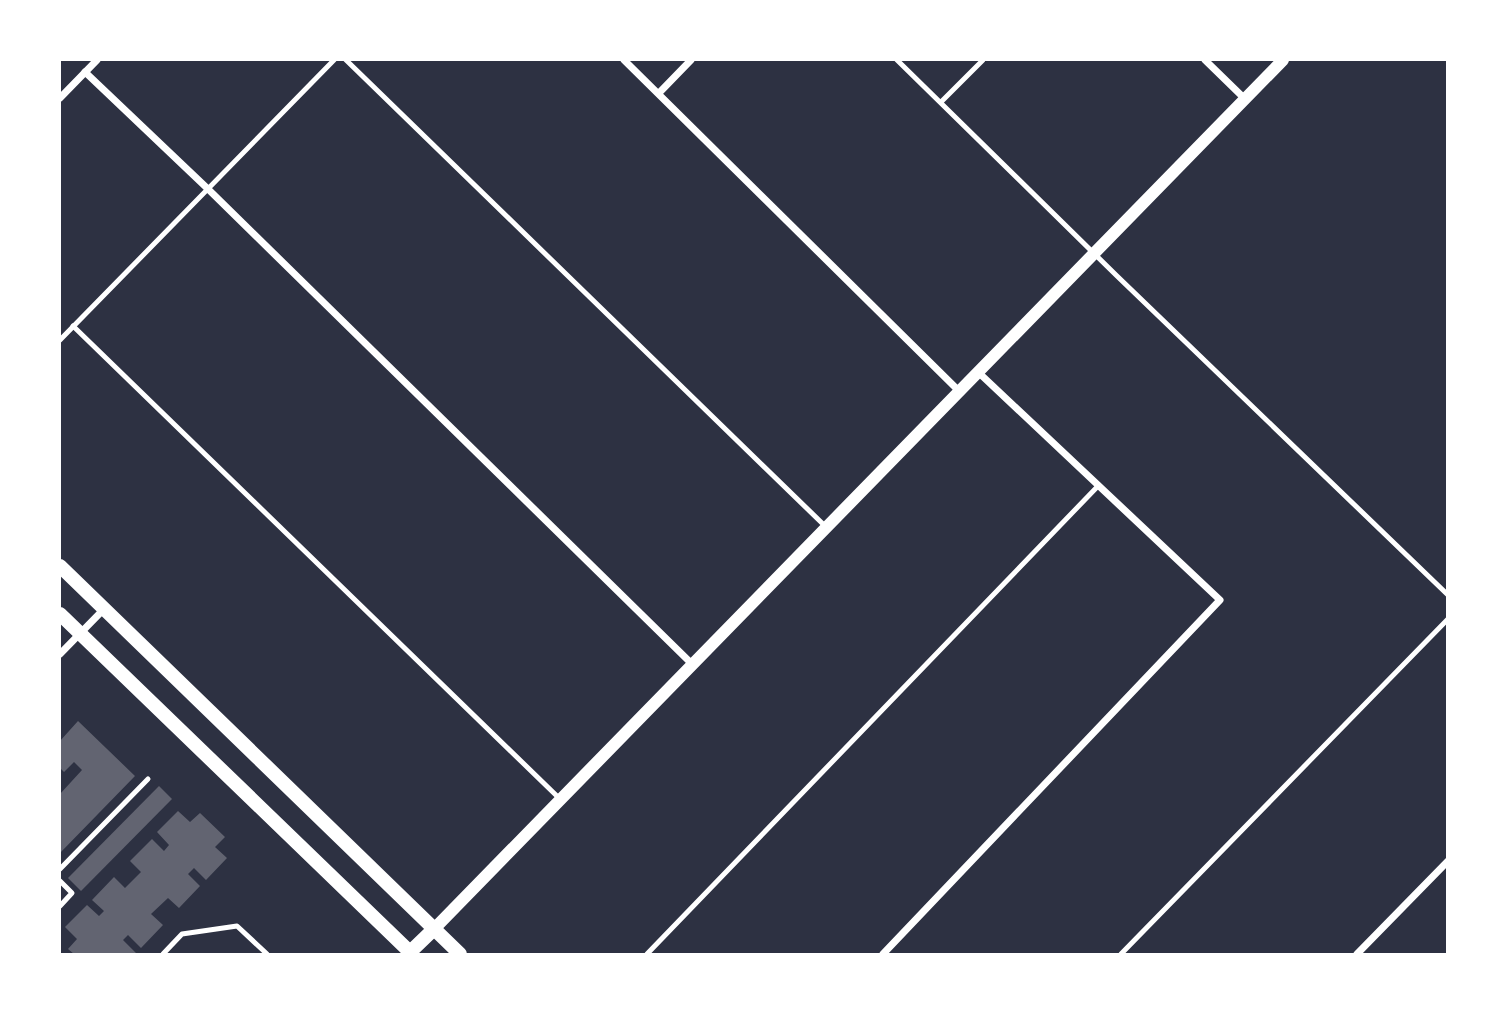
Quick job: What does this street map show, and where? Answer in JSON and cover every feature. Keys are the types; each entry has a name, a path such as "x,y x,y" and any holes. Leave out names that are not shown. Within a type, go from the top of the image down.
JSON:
{"main road":[{"path":"60,566 460,954"},
{"path":"60,614 410,954 434,929"}],"street":[{"path":"60,98 97,60"},
{"path":"624,60 959,391"},
{"path":"659,93 691,60"},
{"path":"1205,60 1245,99"},
{"path":"434,929 1283,60"},
{"path":"85,72 208,189 692,664"},
{"path":"883,954 1220,600 978,372"},
{"path":"60,654 104,609"},
{"path":"1357,954 1447,861"}],"lane":[{"path":"60,340 334,60"},
{"path":"346,60 827,527"},
{"path":"897,60 1447,595"},
{"path":"941,102 983,60"},
{"path":"73,326 560,799"},
{"path":"647,954 1099,485"},
{"path":"1121,954 1447,619"},
{"path":"60,869 148,779"},
{"path":"60,881 72,893 60,906"},
{"path":"163,954 182,934 237,926 267,954"}],"building":[{"path":"78,721 135,776 60,853 60,794 82,770 74,762 64,772 60,768 60,741"},
{"path":"159,786 172,799 81,891 68,878"},
{"path":"178,811 190,822 200,813 225,837 215,847 227,858 206,880 194,868 188,874 200,886 179,908 168,898 151,914 163,925 141,948 128,935 123,940 135,954 74,954 68,949 77,939 65,927 87,905 99,916 104,911 92,900 114,877 125,888 141,872 130,861 152,839 164,851 169,845 157,832"}]}
